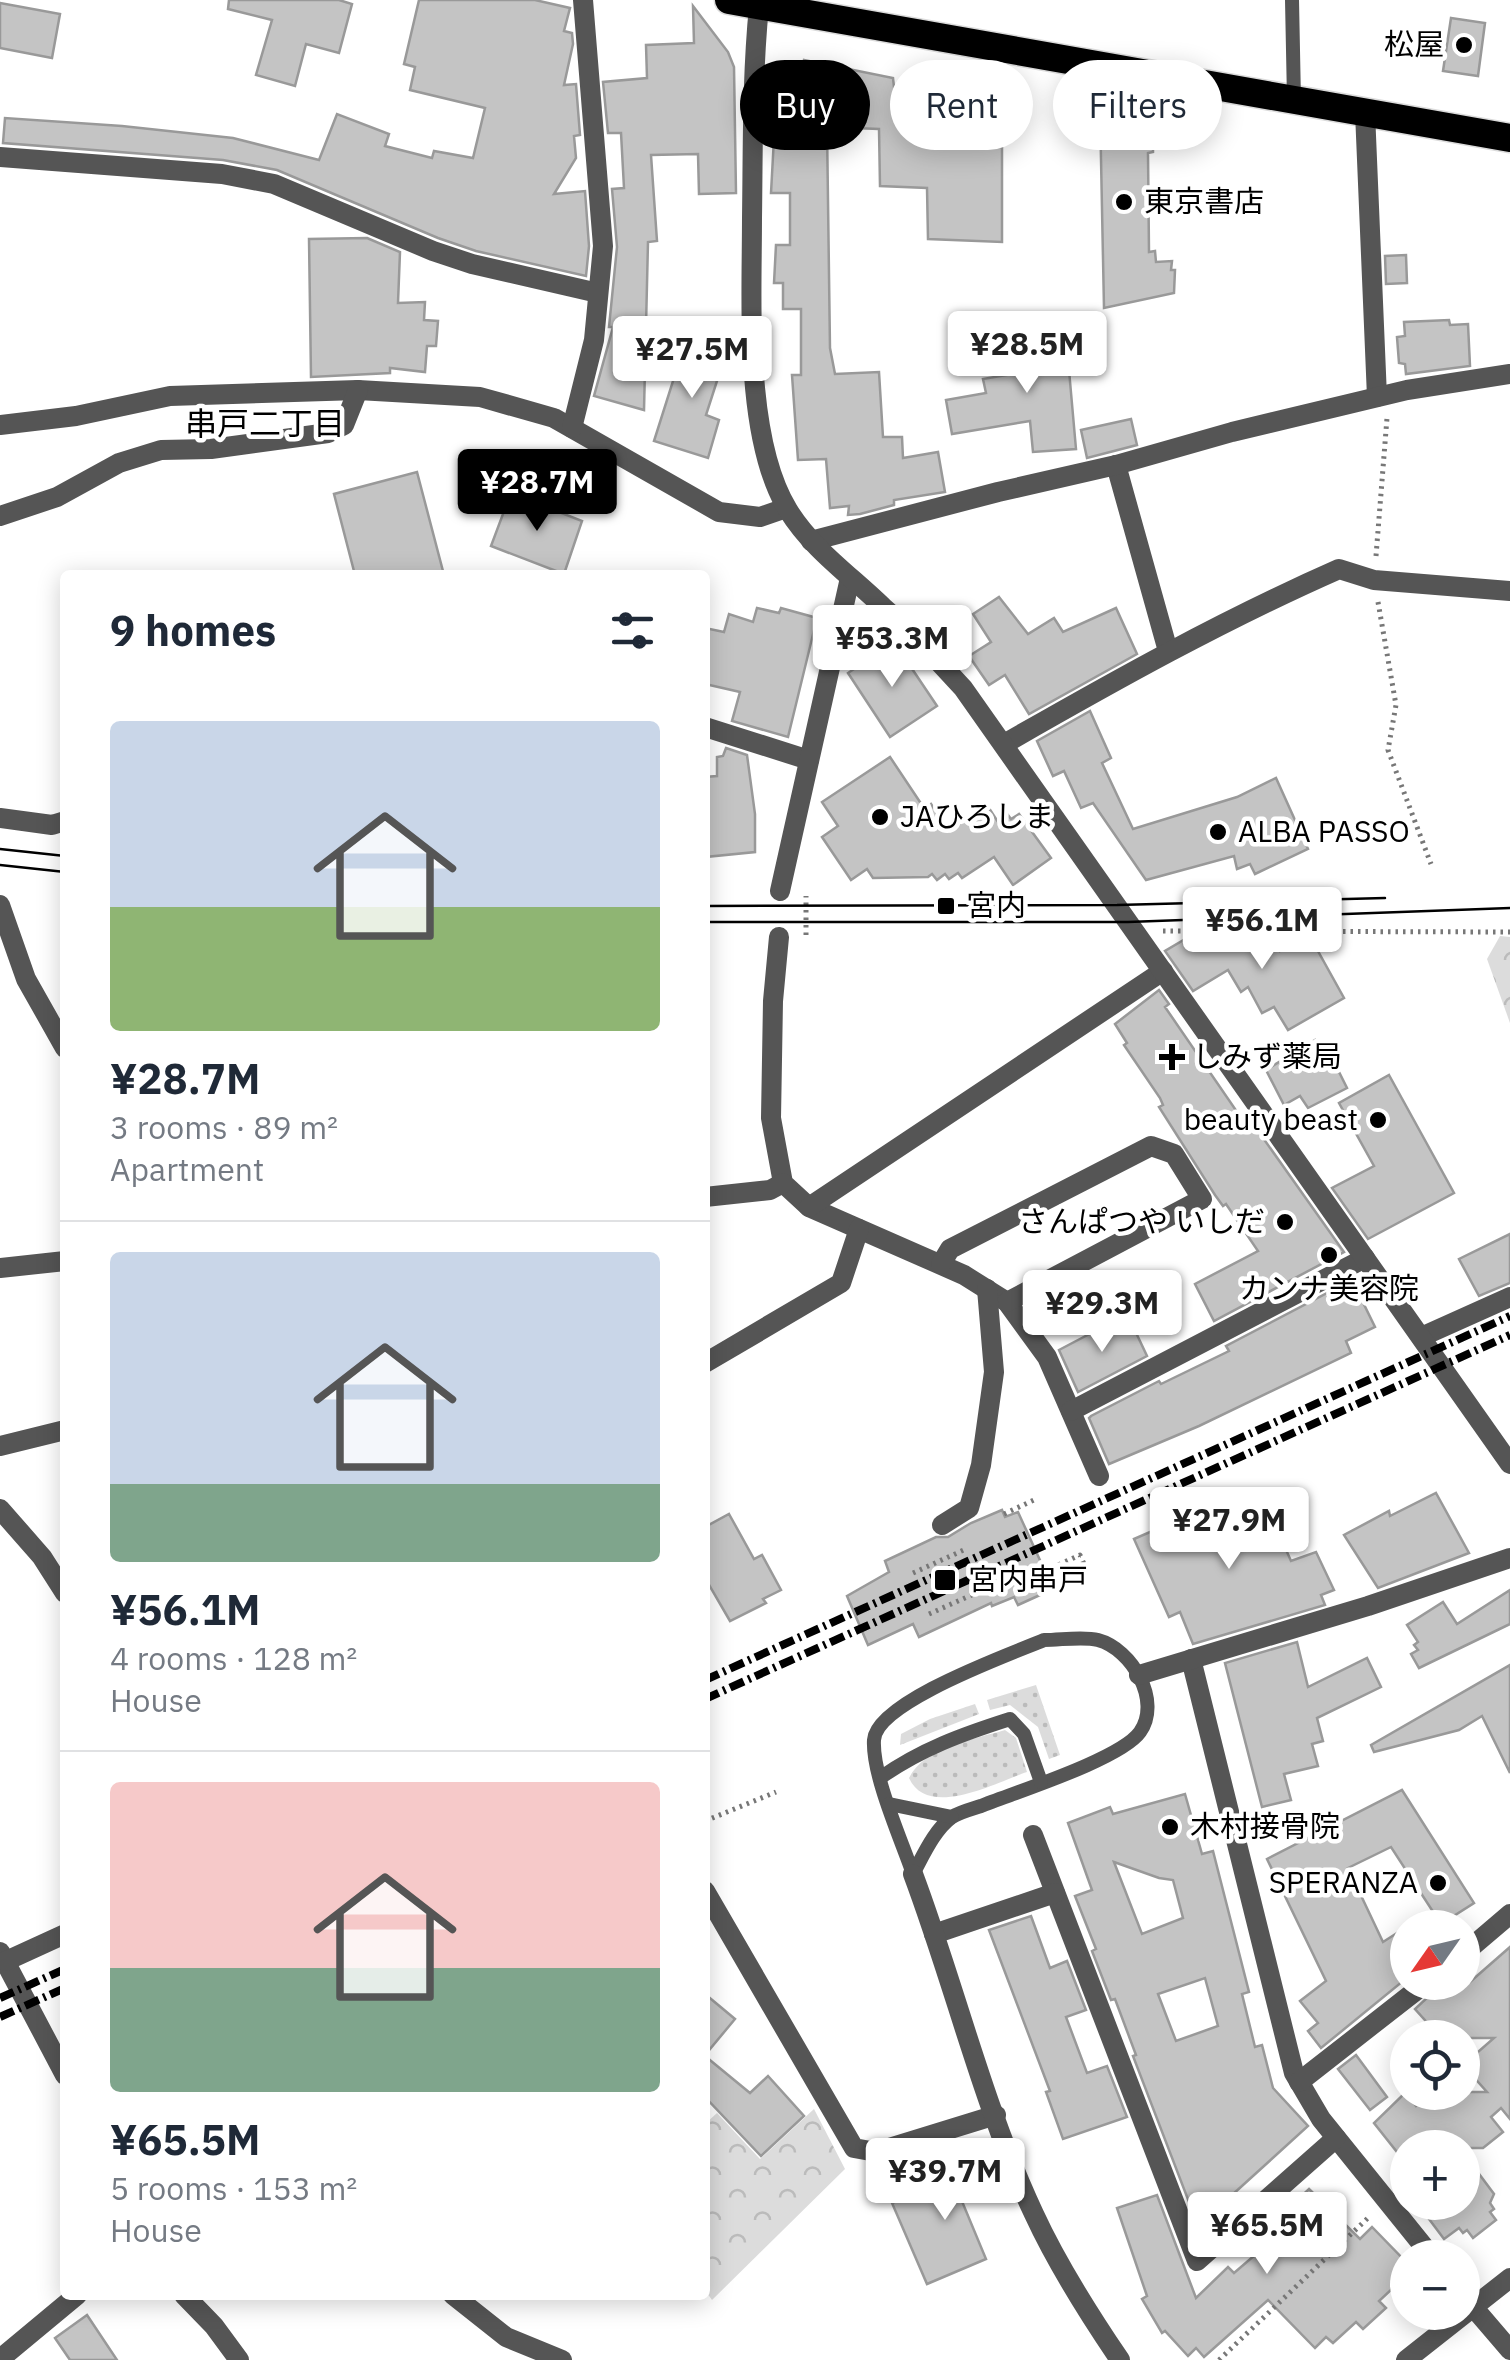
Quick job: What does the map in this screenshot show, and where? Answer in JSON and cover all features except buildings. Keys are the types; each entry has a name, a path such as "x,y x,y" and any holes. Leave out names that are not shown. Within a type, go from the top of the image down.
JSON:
{"highway":[{"path":"729,0 1510,138"}],"street":[{"path":"572,428 594,340 603,246 583,0"},
{"path":"759,6 753,70 756,408 766,460 786,508 811,542 923,644 963,688 1510,1464"},
{"path":"1366,112 1383,396"},
{"path":"0,157 222,174 274,184 433,252 598,293"},
{"path":"811,542 1232,432 1383,396 1510,374"},
{"path":"0,425 76,416 170,396 358,390 480,397 554,418 719,512 760,517 786,508"},
{"path":"0,516 57,497 118,463 161,450 210,449 328,433 344,424 358,390"},
{"path":"1116,465 1168,650"},
{"path":"1004,744 1168,650 1339,569 1374,580 1510,591"},
{"path":"780,891 850,578"},
{"path":"710,730 809,760"},
{"path":"0,818 52,826 60,823"},
{"path":"1,908 26,979 60,1039"},
{"path":"779,937 773,1001 771,1118 784,1182 808,1207 941,1264 1008,1302 1047,1357 1099,1476"},
{"path":"808,1207 1163,971"},
{"path":"941,1264 950,1249 1152,1146 1174,1154 1202,1199 1008,1302"},
{"path":"710,1196 770,1190 784,1182"},
{"path":"710,1360 841,1283 860,1229"},
{"path":"1071,1412 1365,1258"},
{"path":"0,1268 60,1261"},
{"path":"942,1524 969,1508 981,1465 994,1372 988,1290"},
{"path":"1421,1338 1510,1297"},
{"path":"0,1446 60,1431"},
{"path":"0,1509 60,1584"},
{"path":"1139,1675 1368,1606 1510,1558"},
{"path":"1191,1659 1281,2029 1299,2082 1336,2138 1418,2240"},
{"path":"1033,1835 1197,2261 1336,2138"},
{"path":"913,1874 1033,2212 1063,2272 1120,2360"},
{"path":"934,1934 1055,1893"},
{"path":"710,1900 854,2148 876,2152 996,2115"},
{"path":"1480,1940 1510,1914"},
{"path":"60,1936 3,1956 60,2065"},
{"path":"1299,2082 1404,2000"},
{"path":"1480,2294 1510,2278"},
{"path":"0,2359 25,2350 72,2300"},
{"path":"189,2300 240,2360"},
{"path":"459,2300 506,2337 562,2360"},
{"path":"1480,2314 1510,2350"},
{"path":"1406,2360 1437,2330"}],"lane":[{"path":"1292,0 1294,100"},
{"path":"1044,1640 1098,1640 1126,1655 1139,1675 1148,1706 1147,1722 1138,1736 1094,1761 952,1818 934,1838 913,1874 880,1778 874,1738 891,1714 934,1686 1044,1640"},
{"path":"880,1778 948,1738 1010,1719 1024,1734 1041,1782"},
{"path":"889,1804 952,1818"}],"path":[{"path":"1383,396 1374,580 1396,705 1388,750 1431,864"},
{"path":"779,937 806,936 806,892 780,891"},
{"path":"1135,931 1510,932"},
{"path":"1004,1514 1036,1499"},
{"path":"913,1573 966,1549"},
{"path":"1045,1571 1080,1555 1085,1566 1059,1578"},
{"path":"930,1614 984,1589"},
{"path":"710,1818 776,1792"},
{"path":"1219,2360 1386,2200"}],"green space":[{"path":"1500,936 1510,937 1510,1023 1487,959"},
{"path":"1036,1685 1060,1755 1049,1759 1038,1727 1010,1705 990,1710 987,1700"},
{"path":"975,1704 979,1714 900,1745 901,1734 930,1719"},
{"path":"1005,1730 1016,1738 1027,1772 947,1797 918,1790 909,1778 916,1767 938,1752"},
{"path":"814,2109 845,2169 712,2300 710,2119 717,2113 760,2159"}],"tram line":[{"path":"0,849 60,855"},
{"path":"0,865 60,871"},
{"path":"710,906 1117,905 1385,898"},
{"path":"710,922 1128,922 1510,908"}],"railway":[{"path":"710,1678 1510,1316"},
{"path":"710,1697 1510,1335"},
{"path":"0,1998 60,1971"},
{"path":"0,2017 60,1990"}],"place":[{"name":"松屋","path":"1464,45"},
{"name":"東京書店","path":"1124,202"},
{"name":"JAひろしま","path":"880,817"},
{"name":"ALBA PASSO","path":"1218,832"},
{"name":"宮内","path":"946,906"},
{"name":"しみず薬局","path":"1172,1057"},
{"name":"beauty beast","path":"1378,1120"},
{"name":"さんぱつや いしだ","path":"1285,1222"},
{"name":"カンナ美容院","path":"1329,1255"},
{"name":"宮内串戸","path":"945,1580"},
{"name":"木村接骨院","path":"1170,1827"},
{"name":"SPERANZA","path":"1438,1883"}],"district":[{"name":"串戸二丁目","path":"265,424"}]}
